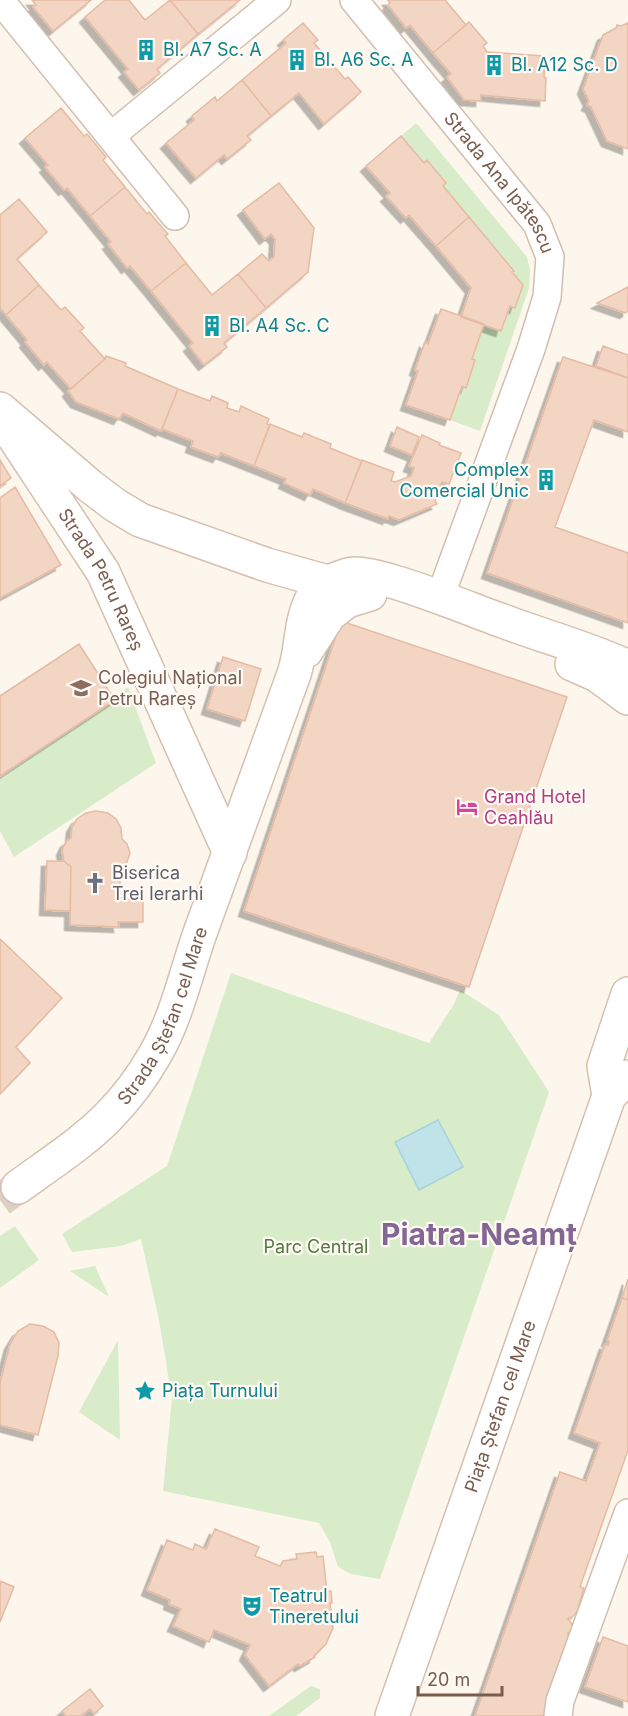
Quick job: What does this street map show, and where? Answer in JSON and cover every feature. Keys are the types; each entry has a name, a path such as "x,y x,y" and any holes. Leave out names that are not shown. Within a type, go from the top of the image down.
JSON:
{"main road":[{"name":"Strada Petru Rareș","path":"0,410 90,486 140,520 267,565 369,594 580,667 597,675 628,698"},
{"name":"Strada Petru Rareș","path":"0,415 103,572 230,853"},
{"path":"267,565 293,594 304,616"},
{"path":"329,582 352,573 375,576 440,597 628,667"},
{"name":"Strada Ștefan cel Mare","path":"18,1187 107,1118 134,1087 157,1052 169,1026 200,933 296,668 304,616 315,592 329,582"},
{"name":"Strada Ștefan cel Mare","path":"296,668 329,615 347,601 369,594"},
{"name":"Piața Ștefan cel Mare","path":"392,1716 619,1087 604,1066 628,994"}],"street":[{"path":"0,0 175,216"},
{"path":"111,136 277,0"},
{"name":"Strada Ana Ipătescu","path":"354,0 537,224 550,257 547,297 531,349 440,597"},
{"path":"558,1716 560,1701 628,1514"}],"green space":[{"path":"415,124 527,257 530,270 529,288 480,431 450,420 462,386 466,387 475,361 472,359 484,324 501,330 510,306 515,307 523,285 512,272 514,270 443,186 446,183 427,161 424,163 401,136"},
{"path":"128,687 156,763 14,857 0,831 0,778"},
{"name":"Parc Central","path":"231,973 429,1043 454,1004 460,990 499,1015 549,1092 380,1579 351,1574 338,1567 330,1542 319,1523 163,1491 172,1398 159,1320 141,1239 121,1246 72,1252 62,1234 167,1166"},
{"path":"15,1226 39,1260 0,1288 0,1236"},
{"path":"95,1266 109,1297 70,1271"},
{"path":"118,1340 120,1440 79,1412"},
{"path":"311,1686 320,1689 320,1698 296,1716 269,1716"}],"water":[{"path":"438,1120 463,1167 419,1190 395,1142"}],"building":[{"path":"32,0 91,0 53,31 33,7 36,5"},
{"name":"Bl. A7 Sc. A","path":"105,0 129,0 145,20 170,0 198,34 157,69 160,73 139,90 124,72 128,69 85,17"},
{"path":"170,0 240,0 198,34"},
{"path":"388,0 445,0 466,25 433,53 410,25 406,28 388,5 390,3"},
{"name":"Bl. A12 Sc. D","path":"469,22 487,43 483,46 487,52 545,56 545,101 481,95 481,101 464,100 447,77 451,74 433,53"},
{"name":"Bl. A6 Sc. A","path":"303,23 318,40 314,43 345,79 348,77 361,92 324,124 299,93 271,116 242,80 286,43 283,40"},
{"path":"628,23 628,149 607,141 591,107 587,105 589,101 583,89 603,35 616,28 617,25"},
{"path":"242,80 271,116 247,136 251,140 227,159 224,155 196,178 166,143 194,120 192,116 215,97 217,101"},
{"path":"61,108 84,136 87,134 106,157 103,160 125,187 90,216 67,188 64,190 45,167 48,165 25,138"},
{"path":"401,136 424,163 427,160 446,183 443,186 469,217 436,246 409,215 406,218 386,196 390,193 366,166"},
{"path":"279,183 314,228 308,272 266,308 238,274 262,254 269,261 274,257 275,239 271,234 265,239 243,210"},
{"path":"125,187 147,214 149,212 168,234 165,236 186,263 151,291 130,266 127,268 108,244 111,242 90,216"},
{"path":"19,199 47,232 17,259 39,285 6,315 0,308 0,215"},
{"path":"469,217 523,285 515,308 510,306 501,331 461,317 471,288 436,246"},
{"name":"Bl. A4 Sc. C","path":"186,263 212,295 238,274 266,308 224,343 227,347 204,365 189,346 193,343 151,291"},
{"path":"39,285 61,310 65,307 84,328 80,331 105,359 71,389 47,362 44,365 6,315"},
{"path":"628,287 628,311 625,313 597,303"},
{"path":"441,309 484,324 472,359 475,360 466,388 462,386 450,420 406,405 425,342 428,344"},
{"path":"603,346 628,355 628,378 596,366"},
{"path":"106,356 126,363 125,366 178,389 161,431 123,413 119,419 76,402 68,391"},
{"name":"Complex Comercial Unic","path":"563,357 628,378 628,432 594,420 555,527 628,553 628,623 487,573"},
{"path":"178,389 210,401 212,396 228,403 227,408 239,412 241,406 269,419 267,424 270,425 254,466 221,453 218,457 191,447 193,441 162,429"},
{"path":"270,424 302,437 304,433 331,444 330,448 362,461 345,503 313,489 310,495 284,483 286,479 254,466"},
{"path":"397,427 419,437 412,455 390,446"},
{"path":"422,435 440,443 439,445 461,453 449,484 442,482 435,501 437,504 399,520 389,516 388,519 345,503 362,460 394,472 391,481 395,482 411,476 414,468 409,466"},
{"path":"0,460 11,478 0,486"},
{"path":"15,487 61,565 0,598 0,498"},
{"path":"341,621 567,697 469,987 244,911"},
{"path":"79,644 115,700 0,776 0,696"},
{"path":"223,657 261,669 245,721 207,709"},
{"name":"Biserica Trei Ierarhi","path":"96,811 108,813 116,819 121,828 122,839 127,844 130,853 127,862 120,868 120,898 143,898 143,922 118,922 119,927 70,925 71,867 64,861 62,850 71,838 72,827 77,819 86,813"},
{"path":"47,861 64,861 71,867 70,911 45,910"},
{"path":"0,939 62,998 16,1047 30,1063 0,1094"},
{"path":"628,1279 628,1300 622,1298"},
{"path":"622,1298 628,1300 628,1450 580,1587 584,1588 577,1612 568,1619 572,1624 572,1630 568,1633 569,1647 544,1716 475,1716 560,1472 586,1481 600,1443 574,1433 605,1344 608,1345 609,1341 607,1341"},
{"path":"30,1324 43,1326 54,1332 59,1343 58,1356 38,1435 0,1425 0,1383 10,1344 18,1331"},
{"name":"Teatrul Tineretului","path":"215,1529 259,1547 255,1556 280,1566 283,1561 297,1559 296,1554 316,1552 317,1557 323,1556 327,1591 331,1591 333,1628 326,1644 315,1657 300,1666 298,1664 269,1686 245,1655 250,1645 214,1630 209,1642 173,1626 181,1609 169,1604 170,1600 147,1590 167,1540 193,1550 195,1544 206,1549"},
{"path":"0,1581 14,1587 0,1622"},
{"path":"603,1637 628,1646 628,1702 585,1687"},
{"path":"90,1689 103,1706 94,1714 90,1709 81,1716 66,1716 62,1711"}],"tunnel":[{"path":"0,1200 18,1187"}],"place":[{"name":"Bl. A7 Sc. A","path":"146,50"},
{"name":"Bl. A6 Sc. A","path":"297,60"},
{"name":"Bl. A12 Sc. D","path":"494,65"},
{"name":"Bl. A4 Sc. C","path":"212,326"},
{"name":"Complex Comercial Unic","path":"546,480"},
{"name":"Colegiul Național Petru Rareș","path":"81,688"},
{"name":"Grand Hotel Ceahlău","path":"467,807"},
{"name":"Biserica Trei Ierarhi","path":"95,883"},
{"name":"Piața Turnului","path":"145,1391"},
{"name":"Teatrul Tineretului","path":"252,1606"}],"district":[{"name":"Piatra-Neamț","path":"479,1235"}]}
